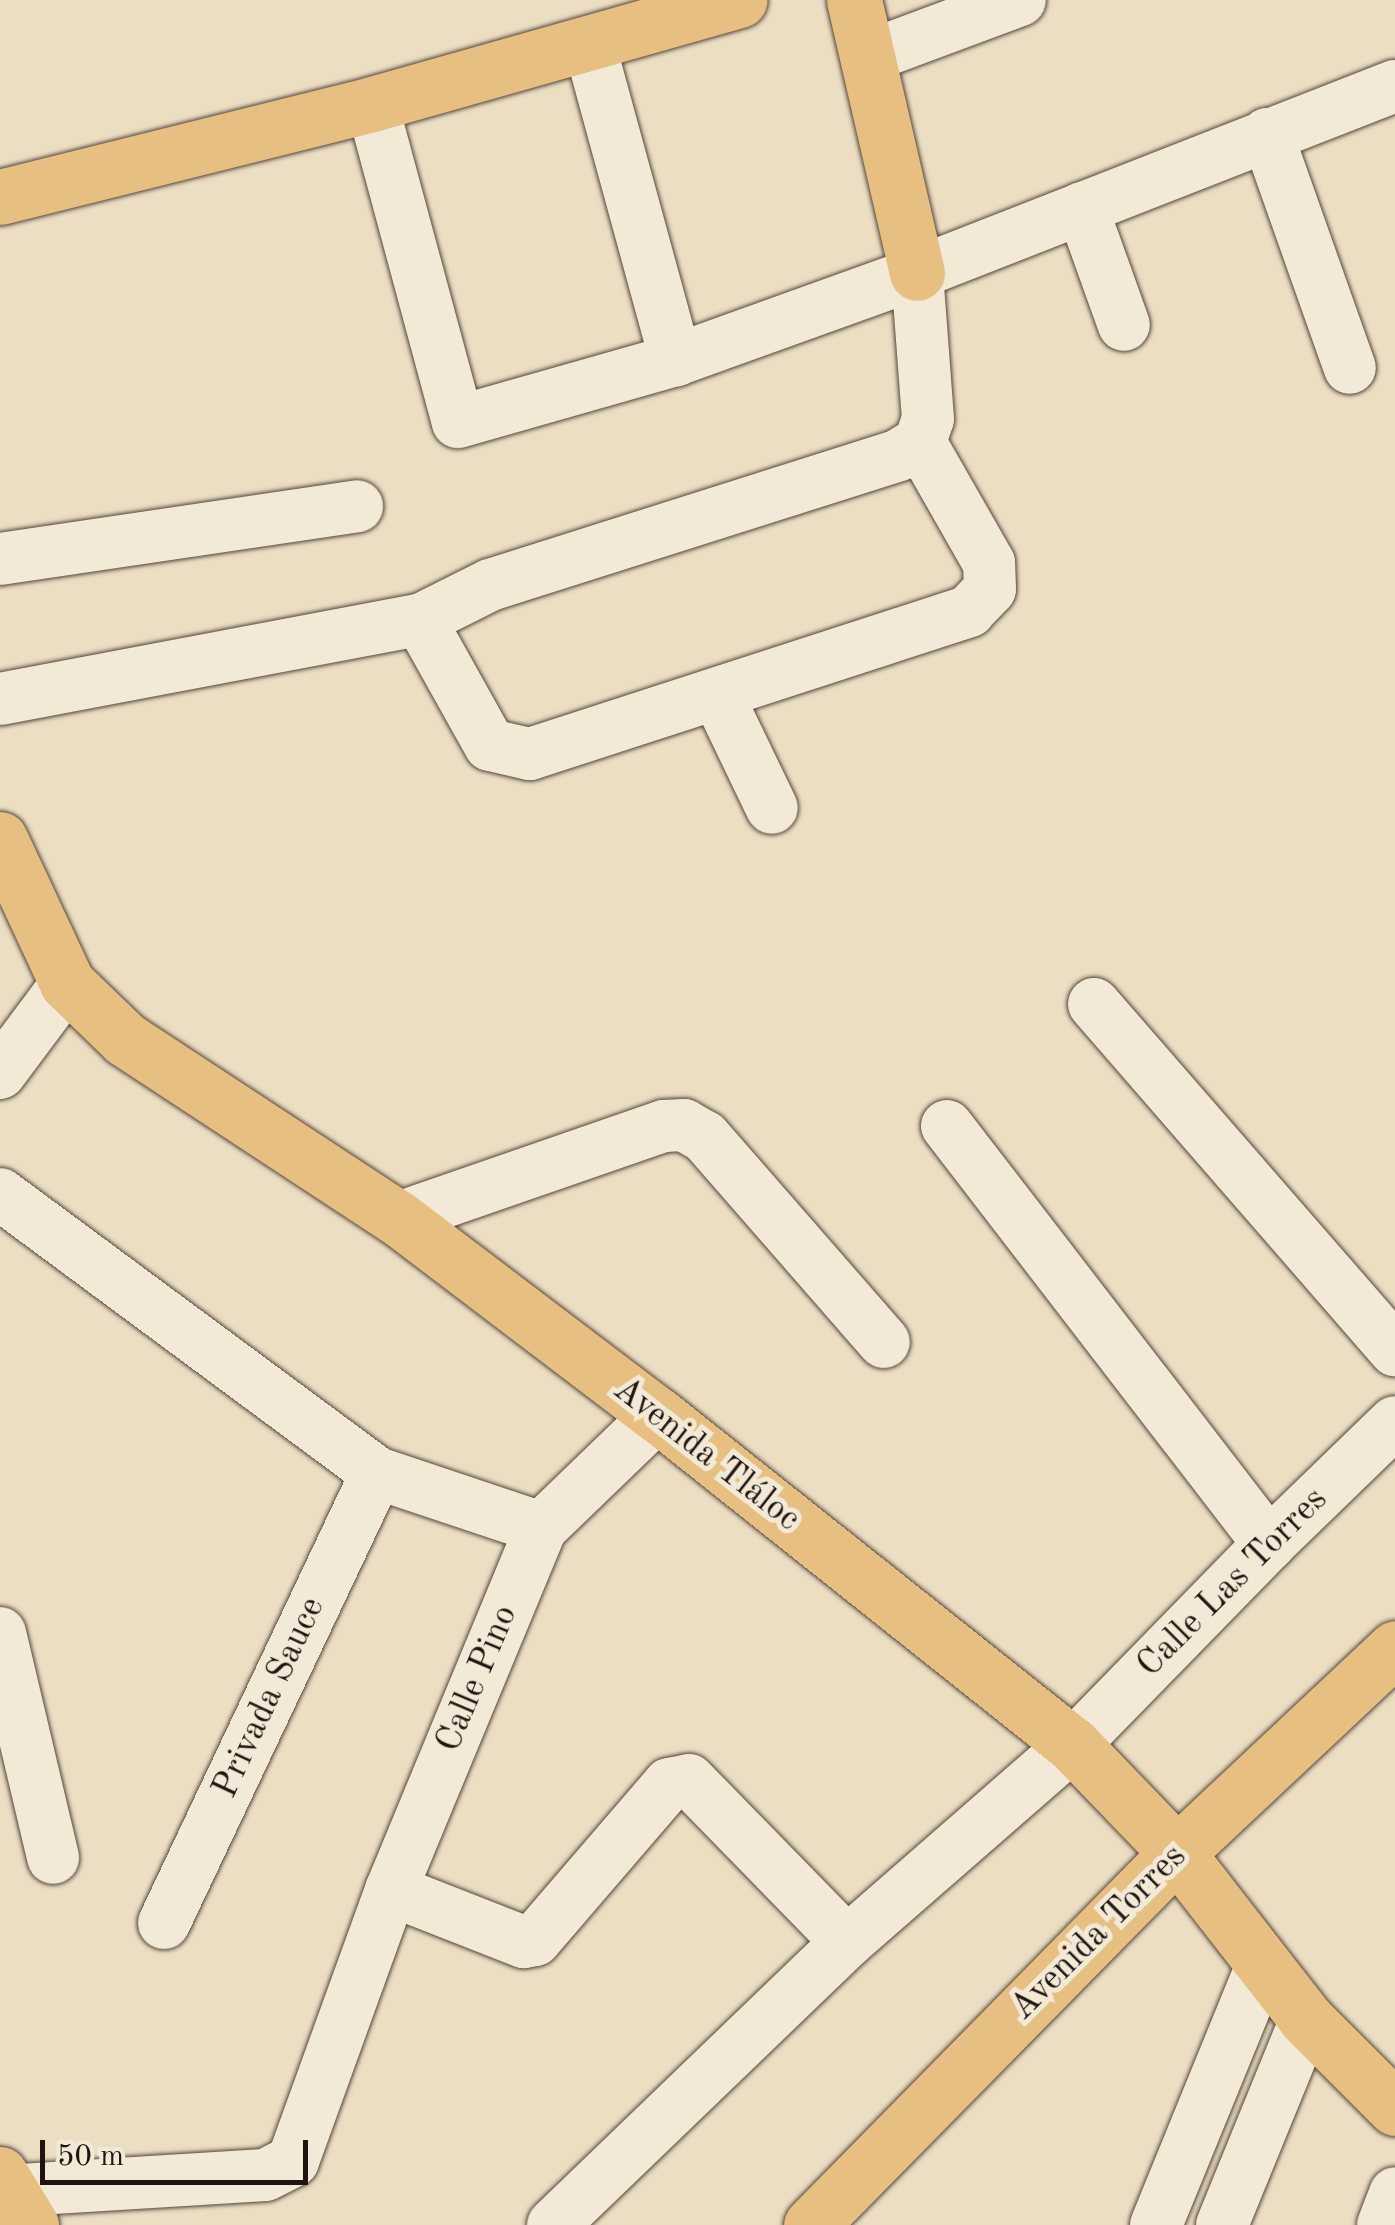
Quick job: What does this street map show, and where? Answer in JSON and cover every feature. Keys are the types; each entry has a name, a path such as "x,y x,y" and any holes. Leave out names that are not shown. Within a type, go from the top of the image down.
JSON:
{"main road":[{"path":"0,197 372,104 740,0"},
{"path":"854,0 917,273"},
{"name":"Avenida Tláloc","path":"0,839 67,983 125,1039 398,1218 658,1415 1074,1745 1177,1853 1306,2019 1395,2108"},
{"name":"Avenida Torres","path":"811,2225 1177,1853 1395,1648"}],"street":[{"path":"867,57 1020,0"},
{"path":"589,42 676,360"},
{"path":"372,104 458,422 676,360 917,273 1395,86"},
{"path":"1267,134 1350,368"},
{"path":"1082,208 1124,325"},
{"path":"0,699 420,620 490,585 899,456 920,442 928,419 917,273"},
{"path":"420,620 490,745 530,754 969,612 990,589 989,564 920,442"},
{"path":"0,560 357,506"},
{"path":"718,696 772,808"},
{"path":"0,1073 67,983"},
{"path":"1094,1004 1395,1350"},
{"path":"398,1218 664,1126 684,1125 705,1136 884,1342"},
{"path":"947,1126 1269,1544"},
{"path":"0,1194 377,1473 542,1528 658,1415"},
{"name":"Calle Las Torres","path":"554,2225 847,1942 1074,1745 1269,1544 1395,1422"},
{"name":"Privada Sauce","path":"164,1923 377,1473"},
{"name":"Calle Pino","path":"10,2194 265,2175 292,2160 390,1890 542,1528"},
{"path":"0,1633 53,1858"},
{"path":"390,1890 524,1942 535,1940 669,1784 679,1778 690,1780 847,1942"},
{"path":"1156,2225 1262,1963"},
{"path":"1222,2225 1306,2019"},
{"path":"1383,2225 1395,2193"}]}
